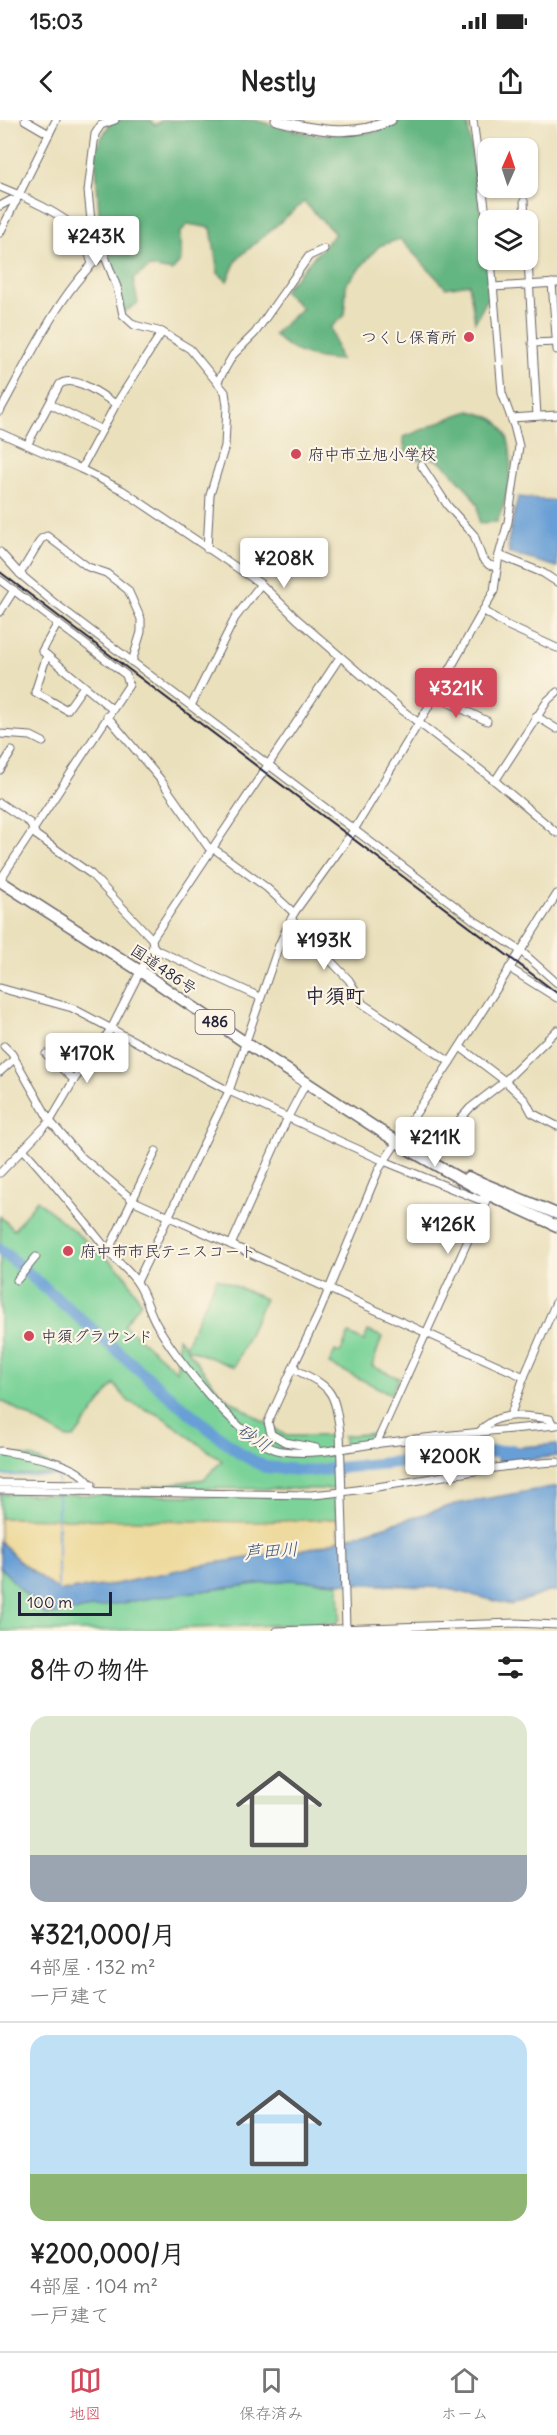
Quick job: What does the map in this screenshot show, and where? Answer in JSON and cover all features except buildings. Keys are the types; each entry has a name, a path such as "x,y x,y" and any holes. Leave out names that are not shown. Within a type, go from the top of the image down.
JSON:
{"highway":[{"name":"国道486号","path":"0,880 431,1163 557,1226"},
{"name":"国道486号","path":"491,1191 557,1215"}],"main road":[{"path":"276,120 321,131 369,128 391,120"}],"street":[{"path":"25,120 49,134"},
{"path":"0,233 56,120"},
{"path":"115,120 101,125 95,134 89,182 91,221 117,287 123,315 134,325 162,332 190,349 225,392 227,406 225,446 210,495 207,549"},
{"path":"473,120 485,210"},
{"path":"0,187 17,198 68,221 81,234 93,264"},
{"path":"0,206 17,198"},
{"path":"524,201 524,210"},
{"path":"218,381 233,355 255,333 309,256 324,249"},
{"path":"0,411 48,325 93,264 104,254"},
{"path":"137,1282 229,1091 260,997 292,916 354,830 435,696 494,591 499,555 508,522 516,476 519,446 502,393 492,270"},
{"path":"528,270 537,416"},
{"path":"494,287 554,283 557,350"},
{"path":"81,469 116,404 162,332"},
{"path":"532,343 557,342"},
{"path":"27,445 60,384 66,380 74,381 116,404"},
{"path":"50,404 102,430"},
{"path":"511,418 557,415"},
{"path":"0,433 122,490 261,584 340,657 417,723 495,781 557,833"},
{"path":"421,465 448,506 474,536 482,558 489,565 497,567"},
{"path":"20,574 41,539 47,536 88,567 106,573 128,590 141,619 141,632 132,662"},
{"path":"0,552 20,574 52,601 475,921 521,951 557,983"},
{"path":"499,555 543,573 557,582"},
{"path":"0,580 126,675 129,685 0,880"},
{"path":"191,706 235,618 261,584"},
{"path":"0,612 14,591"},
{"path":"483,610 506,625 557,648"},
{"path":"58,623 42,651 84,686 110,713 208,847 267,888 349,980 363,1004 450,1062"},
{"path":"47,656 35,692 68,710 84,686"},
{"path":"0,1173 50,1121 74,1080 111,1029 141,971 152,943 340,657"},
{"path":"495,781 548,700 557,692"},
{"path":"435,696 487,721"},
{"path":"537,716 557,729"},
{"path":"0,734 32,736 43,742"},
{"path":"0,770 12,751"},
{"path":"1,805 34,828 36,835 91,874 157,950 260,997"},
{"path":"340,1454 294,1444 271,1434 268,1422 319,1314 384,1161 557,894"},
{"path":"509,968 557,998"},
{"path":"0,988 72,1008 229,1091 384,1161 480,1200 491,1191"},
{"path":"431,1163 441,1141 470,1108 505,1081 557,1030"},
{"path":"4,1046 12,1054 13,1060 50,1121 79,1155 134,1201 524,1377"},
{"path":"460,1047 505,1081 525,1100 532,1113 557,1126"},
{"path":"46,1054 74,1080"},
{"path":"0,1072 13,1060"},
{"path":"231,1245 288,1117 307,1081"},
{"path":"23,1149 137,1282 157,1325 189,1369 223,1410 253,1438 281,1451 340,1454 376,1444 554,1422"},
{"path":"115,1259 111,1245 156,1151"},
{"path":"0,1158 8,1165"},
{"path":"376,1444 491,1191"},
{"path":"17,1280 36,1257"},
{"path":"511,1414 557,1300"},
{"path":"294,1365 296,1370 319,1381 329,1389 336,1402 340,1432 346,1625"},
{"path":"478,1432 484,1426 511,1414 554,1422"},
{"path":"0,1451 33,1455 71,1469 86,1477 92,1488"},
{"path":"0,1483 92,1488 301,1494 341,1493 432,1476 557,1462"},
{"path":"0,1490 92,1488"},
{"path":"277,1631 346,1625 515,1623 557,1625"}],"green space":[{"path":"112,120 150,120 155,125 162,120 254,120 312,135 375,132 399,120 467,120 480,210 478,210 478,270 489,270 489,296 475,322 469,284 446,288 400,239 379,246 346,284 345,315 331,327 340,360 312,357 295,351 274,334 302,308 283,291 335,234 304,202 237,259 227,281 218,273 211,228 188,224 180,233 181,261 172,271 150,267 133,279 138,303 124,312 99,213 95,149"},
{"path":"470,411 492,418 502,427 508,439 511,467 509,483 497,522 479,523 478,505 468,490 444,464 432,458 413,460 405,450 403,437"},
{"path":"37,1200 124,1273 141,1302 124,1325 177,1371 178,1338 185,1346 217,1278 265,1299 234,1367 186,1348 222,1395 286,1436 334,1436 336,1489 141,1488 204,1479 222,1461 161,1416 129,1402 114,1384 74,1438 67,1438 0,1400 0,1216 14,1230"},
{"path":"368,1331 382,1337 372,1366 399,1378 391,1394 329,1364 335,1351 340,1353 349,1334 364,1341"},
{"path":"378,1433 370,1442 345,1445 343,1436"},
{"path":"0,1452 34,1458 58,1469 56,1474 1,1475"},
{"path":"0,1494 335,1497 337,1519 254,1522 0,1518"},
{"path":"0,1567 20,1587 169,1595 289,1580 339,1583 340,1619 336,1623 99,1631 0,1631"}],"sand":[{"path":"0,1518 254,1522 337,1519 338,1540 317,1547 196,1566 112,1585 59,1591 20,1562 0,1541"}],"water":[{"path":"518,497 557,501 557,567 509,553 508,542"},
{"path":"557,1444 557,1456 498,1463 496,1449"},
{"path":"557,1487 557,1591 511,1605 445,1588 289,1580 169,1595 46,1616 0,1567 0,1541 20,1562 59,1591 112,1585 196,1566 317,1547 456,1504"}],"waterway":[{"name":"砂川","path":"0,1249 175,1401 241,1454 265,1467 310,1471 512,1450"},
{"path":"0,1475 58,1476 58,1483"},
{"path":"58,1492 58,1591"}],"railway":[{"path":"0,572 557,993"}],"place":[{"name":"つくし保育所","path":"469,337"},
{"name":"府中市立旭小学校","path":"296,454"},
{"name":"府中市市民テニスコート","path":"68,1251"},
{"name":"中須グラウンド","path":"29,1336"}],"district":[{"name":"中須町","path":"335,996"}],"water label":[{"name":"芦田川","path":"271,1551"}]}
